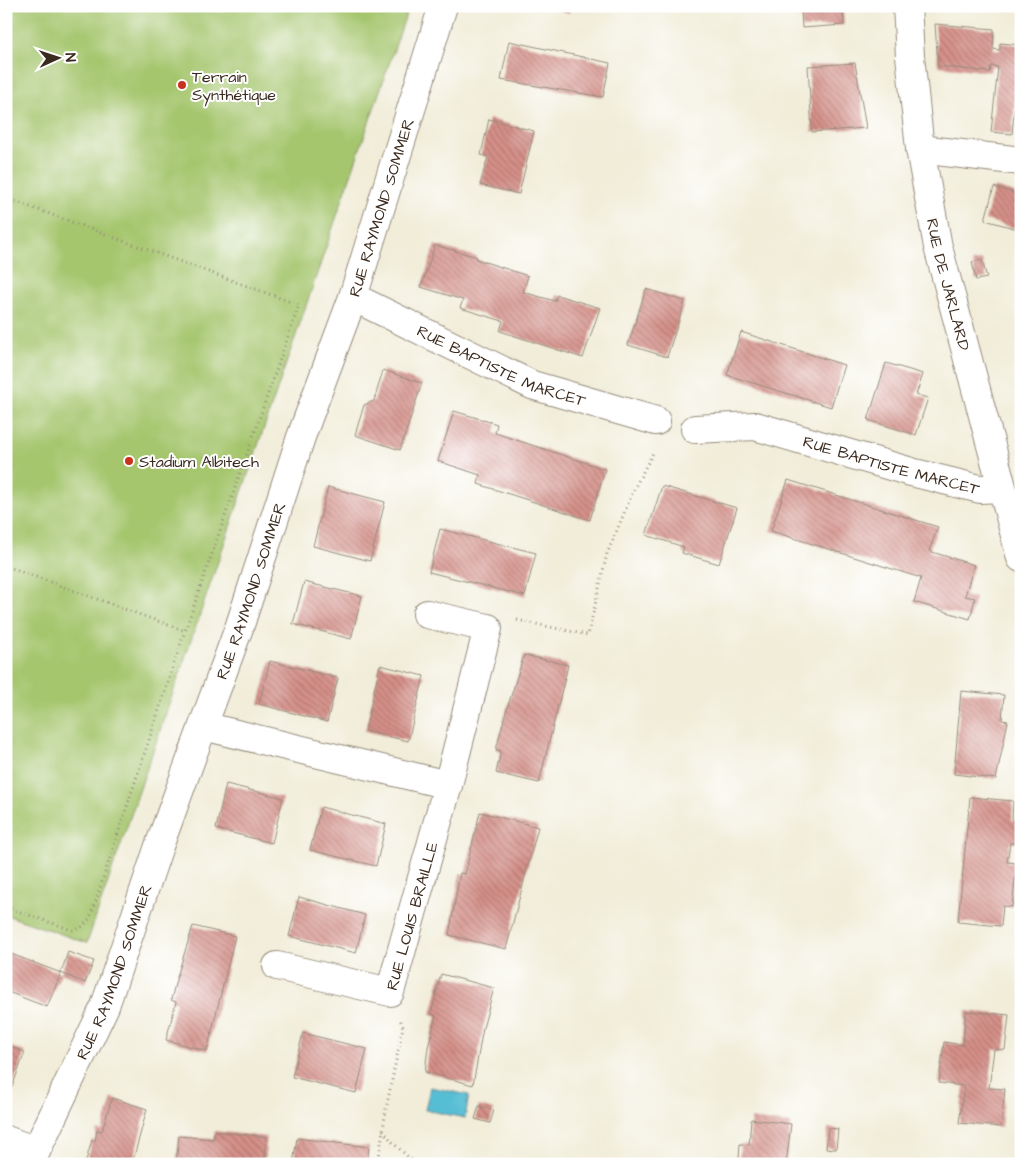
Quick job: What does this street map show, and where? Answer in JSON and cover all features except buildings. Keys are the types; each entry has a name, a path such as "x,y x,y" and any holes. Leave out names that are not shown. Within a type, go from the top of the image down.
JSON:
{"street":[{"name":"RUE RAYMOND SOMMER","path":"33,1158 105,1006 158,849 240,624 301,437 353,297 443,6"},
{"name":"RUE DE JARLARD","path":"907,6 910,56 920,149 938,246 1009,495 1021,558"},
{"path":"920,149 1021,160"},
{"name":"RUE BAPTISTE MARCET","path":"353,297 532,385 656,434"},
{"name":"RUE BAPTISTE MARCET","path":"695,429 755,426 911,472 1009,495"},
{"path":"427,614 488,628"},
{"name":"RUE LOUIS BRAILLE","path":"277,966 390,992 448,785 488,628"},
{"path":"203,726 448,785"},
{"path":"6,1140 33,1158"}],"path":[{"path":"6,198 299,305 185,631 90,918 81,928 72,930 6,907"},
{"path":"488,628 511,619 588,635 607,554 656,434"},
{"path":"6,566 185,631"},
{"path":"378,1164 386,1109 403,1028 390,992"},
{"path":"383,1129 394,1144 416,1164"}],"green space":[{"name":"Stadium Albitech","path":"6,6 409,6 87,943 6,915"}],"water":[{"path":"430,1087 469,1095 465,1118 425,1110"}],"place":[{"name":"Terrain Synthétique","path":"182,85"},
{"name":"Stadium Albitech","path":"129,461"}]}
